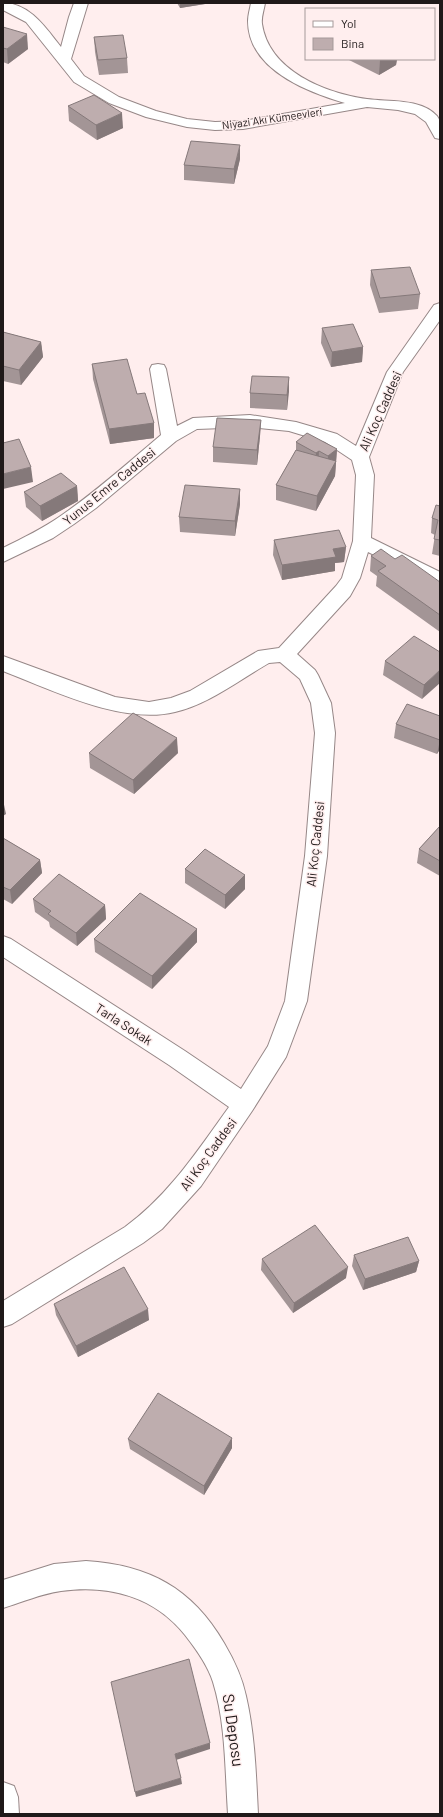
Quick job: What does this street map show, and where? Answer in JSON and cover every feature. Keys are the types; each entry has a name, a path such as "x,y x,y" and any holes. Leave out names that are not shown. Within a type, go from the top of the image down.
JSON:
{"street":[{"path":"64,59 76,14 81,3"},
{"path":"258,3 255,24 260,44 273,62 288,75 308,86 367,103 387,104 412,109 427,115 436,124 440,135"},
{"name":"Niyazi Akı Kümeevleri","path":"3,5 18,11 31,19 64,59 78,79 114,100 151,114 187,123 215,126 243,124 367,103"},
{"name":"Ali Koç Caddesi","path":"3,1315 153,1221 192,1178 244,1104 278,1050 296,1001 316,856 325,733 321,704 308,675 296,663 284,655 343,591 351,578 362,541 365,476 360,457 395,372 440,308"},
{"path":"158,369 170,437"},
{"name":"Yunus Emre Caddesi","path":"3,556 46,534 68,520 90,504 170,437 193,424 250,421 290,426 331,438 360,457"},
{"path":"362,541 440,580"},
{"path":"3,663 64,687 114,704 149,709 174,705 197,696 265,656 284,655"},
{"name":"Tarla Sokak","path":"3,945 177,1058 244,1104"},
{"name":"Su Deposu","path":"3,1594 61,1577 88,1575 112,1576 132,1580 152,1589 170,1600 193,1620 211,1645 226,1678 237,1722 243,1814"},
{"path":"3,1797 4,1814"}],"building":[{"path":"3,27 27,34 7,49 3,48"},
{"path":"123,35 127,58 98,60 94,37"},
{"path":"94,95 122,113 96,125 68,106"},
{"path":"191,141 240,145 234,169 184,165"},
{"path":"410,267 420,294 380,298 371,270"},
{"path":"353,324 363,347 332,352 322,328"},
{"path":"3,332 41,342 19,370 3,366"},
{"path":"127,359 137,394 145,393 154,423 109,429 92,364"},
{"path":"252,376 289,377 287,395 250,393"},
{"path":"217,418 261,420 257,450 213,447"},
{"path":"307,433 337,449 328,456 319,451 316,453 296,442"},
{"path":"19,439 31,467 3,474 3,443"},
{"path":"296,450 336,461 317,496 276,485"},
{"path":"61,473 77,486 40,506 24,492"},
{"path":"185,485 240,489 235,521 179,517"},
{"path":"436,505 440,506 440,540 434,539 438,520 432,518"},
{"path":"339,530 346,547 333,549 336,557 282,565 274,540"},
{"path":"381,549 395,559 402,555 440,582 440,615 378,571 386,566 371,556"},
{"path":"414,636 440,652 440,670 424,685 385,661"},
{"path":"407,704 440,716 440,740 396,724"},
{"path":"133,713 177,738 133,780 89,753"},
{"path":"440,826 440,861 419,849"},
{"path":"3,838 40,860 10,890 3,887"},
{"path":"205,849 245,875 225,895 185,869"},
{"path":"59,874 105,905 76,933 48,914 51,911 33,899"},
{"path":"140,893 197,929 152,976 94,939"},
{"path":"315,1225 348,1267 294,1303 262,1259"},
{"path":"408,1237 419,1261 365,1279 354,1255"},
{"path":"124,1267 148,1309 76,1346 54,1304"},
{"path":"158,1393 232,1438 204,1486 128,1439"},
{"path":"189,1659 210,1743 175,1754 181,1778 135,1792 111,1682"}]}
